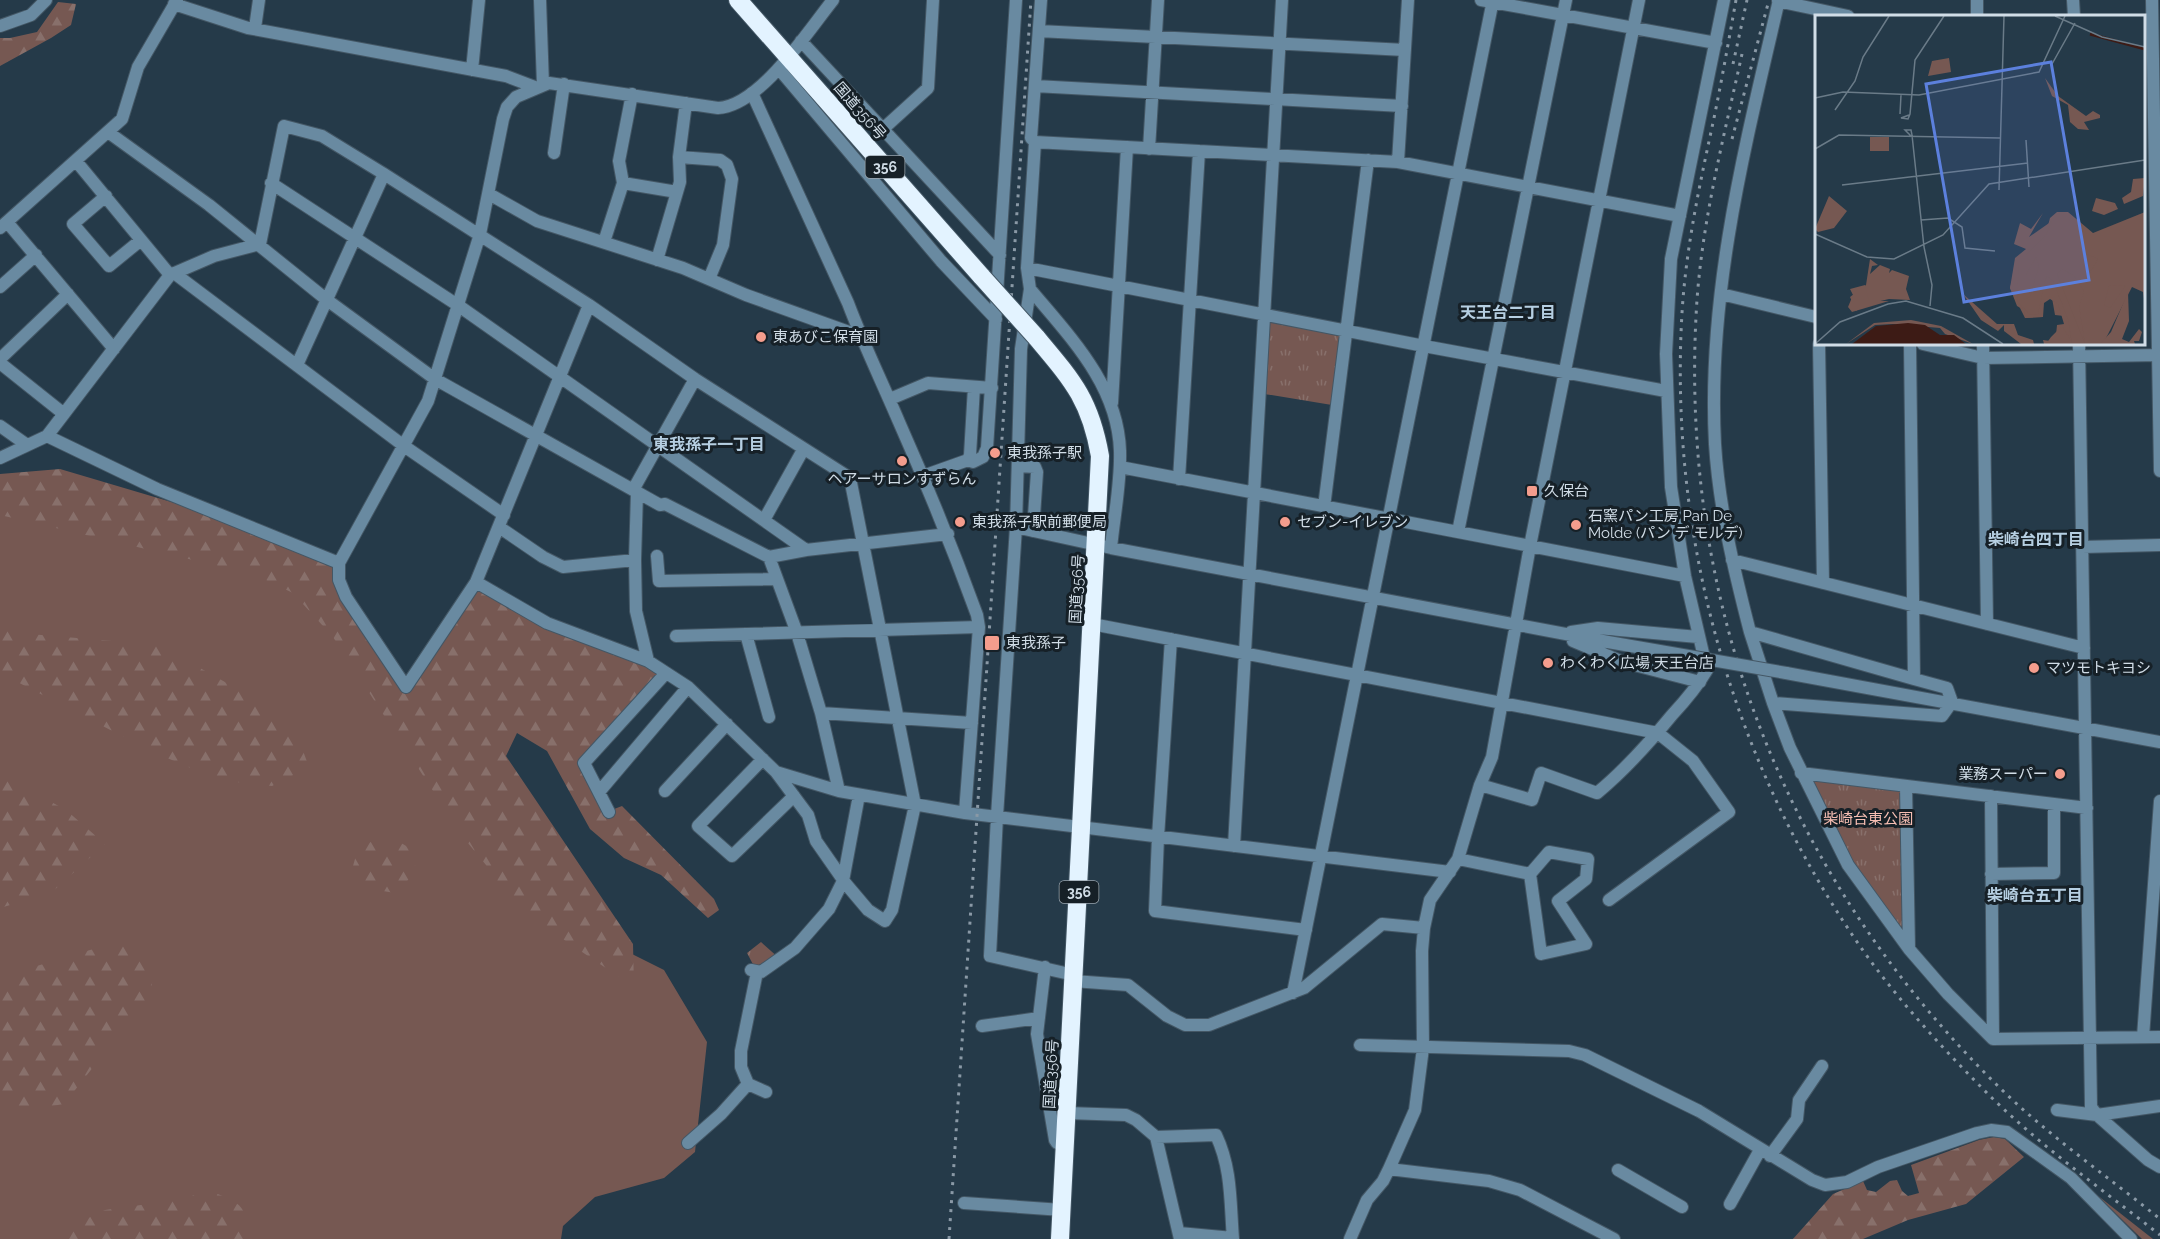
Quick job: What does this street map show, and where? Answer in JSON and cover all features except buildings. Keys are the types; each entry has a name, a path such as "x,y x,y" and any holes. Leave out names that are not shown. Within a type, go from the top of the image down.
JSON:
{"highway":[{"name":"国道356号","path":"738,0 784,63 1036,337 1075,384 1093,420 1100,456 1104,547 1092,624 1060,1239"}],"street":[{"path":"0,26 31,15 46,0"},
{"path":"255,28 259,0"},
{"path":"472,70 479,0"},
{"path":"539,86 540,0"},
{"path":"589,305 476,582 406,687 346,597 339,580 339,563 420,418 435,379 480,234 499,134 507,107 516,97 549,83 718,108 728,107 752,93 784,63 833,0"},
{"path":"884,128 928,88 933,0"},
{"path":"923,476 968,460 973,462 983,457 987,448 1016,0"},
{"path":"1041,0 1031,138 1035,142 1398,162 1680,216"},
{"path":"1149,148 1158,0"},
{"path":"1234,846 1282,0"},
{"path":"1398,162 1407,0"},
{"path":"1481,0 1493,0 1716,44"},
{"path":"1293,993 1493,0"},
{"path":"1458,532 1566,0"},
{"path":"1350,1239 1367,1200 1383,1181 1415,1110 1423,1047 1422,951 1424,928 1430,900 1458,859 1480,785 1492,757 1530,546 1640,0"},
{"path":"1480,785 1532,800 1541,773 1597,793 1616,777 1658,733 1700,682 1707,670 1685,576 1671,487 1665,354 1670,268 1724,0"},
{"path":"1839,15 1778,0 1739,176 1723,266 1714,373 1715,445 1723,519 1750,632 1773,703 1801,773 1848,865 1909,949 1948,994 1993,1039 2160,1037"},
{"path":"2073,0 2074,15"},
{"path":"114,349 36,255 4,225 122,118 138,67 176,2 237,25 506,76 539,86"},
{"path":"2155,8 2149,131 2159,277 2160,471"},
{"path":"1039,30 1405,50"},
{"path":"801,40 1000,255"},
{"path":"784,63 941,261 996,319"},
{"path":"554,153 564,84"},
{"path":"1035,86 1402,106"},
{"path":"752,93 890,399 948,534 977,615 979,627 965,813"},
{"path":"604,242 623,183 619,161 633,94"},
{"path":"657,261 680,183 679,157 686,102"},
{"path":"260,244 284,126 322,136 480,234 589,305 695,379 850,478 915,805 892,910 885,921 868,910 843,881 816,842 808,814 776,772 688,687 648,661 547,623 476,582"},
{"path":"108,132 260,244 327,300 435,379 660,505 665,504 769,557 806,550 948,534"},
{"path":"1035,142 1027,268 1030,289 1021,350 1016,527 990,956 1045,967 1073,978 1128,986 1167,1016 1185,1025 1209,1025 1304,988 1382,924 1424,928"},
{"path":"1111,408 1127,147"},
{"path":"1179,479 1199,152"},
{"path":"679,157 720,160 727,165 732,179 723,245 709,279"},
{"path":"1324,507 1368,160"},
{"path":"76,161 172,274 404,446 504,515"},
{"path":"297,365 384,174"},
{"path":"271,183 459,306 806,550"},
{"path":"623,183 677,192"},
{"path":"489,194 537,221 683,268 807,318 860,336"},
{"path":"106,196 73,224 109,266 141,240"},
{"path":"0,458 47,436 172,274 214,256 260,244"},
{"path":"0,287 36,255"},
{"path":"1027,268 1494,360 1666,391"},
{"path":"1030,289 1087,357 1098,376 1111,408 1120,448 1120,467 1104,547"},
{"path":"64,414 0,361 68,294"},
{"path":"1721,294 1815,317"},
{"path":"1819,345 1823,583"},
{"path":"1910,345 1914,679"},
{"path":"1927,345 1983,358 2159,355"},
{"path":"1983,345 1987,624"},
{"path":"2079,345 2091,1107 2148,1160 2160,1167"},
{"path":"648,661 636,611 635,491 657,446 695,379"},
{"path":"890,399 928,383 992,388"},
{"path":"968,460 974,387"},
{"path":"0,426 27,445"},
{"path":"47,436 178,498 339,563"},
{"path":"764,520 803,450"},
{"path":"1018,466 1035,467 1037,472 1033,531"},
{"path":"1120,467 1685,576"},
{"path":"499,527 562,567 635,560"},
{"path":"1016,527 1104,547 1558,634 1952,702 2160,742"},
{"path":"2082,547 2160,545"},
{"path":"657,556 658,581 776,579"},
{"path":"769,557 797,633 821,713 839,791"},
{"path":"1732,560 2084,648"},
{"path":"1092,624 1658,733 1693,761 1729,812 1609,900"},
{"path":"676,636 979,627"},
{"path":"1558,634 1598,628 1698,638"},
{"path":"1750,632 1947,688 1952,702"},
{"path":"746,634 770,717"},
{"path":"1558,634 1623,662 1700,682"},
{"path":"1171,639 1155,911 1306,930"},
{"path":"609,812 584,763 666,673"},
{"path":"599,792 688,687"},
{"path":"1773,703 1942,716 1952,702"},
{"path":"821,713 972,723"},
{"path":"665,791 727,724"},
{"path":"763,759 698,826 732,856 794,795"},
{"path":"776,772 839,791 965,813 1450,872"},
{"path":"1801,773 2087,808"},
{"path":"1906,786 1909,949"},
{"path":"766,1092 748,1084 741,1067 741,1051 754,971 761,972 795,948 829,909 843,881 859,795"},
{"path":"1991,796 1993,1039"},
{"path":"2143,1037 2160,801"},
{"path":"1991,874 2054,873 2054,804"},
{"path":"1549,852 1588,859 1586,879 1558,901 1586,944 1541,954 1530,874 1549,852"},
{"path":"1458,859 1530,874"},
{"path":"1045,967 1037,1034 1053,1131 1057,1143 1065,1145"},
{"path":"982,1026 1039,1018"},
{"path":"1360,1045 1569,1050 1585,1055 1698,1111 1765,1153 1824,1185 1847,1182 1878,1167 1977,1133 1999,1130 2007,1132 2071,1178 2131,1239"},
{"path":"1730,1204 1765,1153 1797,1119 1799,1100 1822,1066"},
{"path":"688,1143 721,1114 748,1084"},
{"path":"2057,1110 2097,1115 2160,1106"},
{"path":"1067,1113 1126,1115 1136,1120 1156,1137 1180,1236 1233,1238 1229,1178 1225,1155 1216,1135 1156,1137"},
{"path":"1389,1169 1489,1181 1504,1185 1520,1190 1614,1239"},
{"path":"1618,1170 1682,1207"},
{"path":"964,1203 1062,1210"}],"green space":[{"path":"58,2 76,4 71,25 0,66 0,38 37,32"},
{"path":"1269,319 1342,334 1332,405 1265,394"},
{"path":"60,469 222,517 339,563 346,597 406,686 476,582 547,623 666,673 585,763 609,811 622,806 714,899 719,910 708,918 661,875 624,858 590,829 547,751 517,733 506,756 633,944 634,987 505,900 486,865 463,837 333,637 293,593 253,574 0,515 0,474"},
{"path":"0,476 332,565 526,901 664,970 707,1042 695,1152 664,1178 595,1197 563,1226 561,1239 0,1239"},
{"path":"0,627 18,633 159,645 241,691 300,743 309,767 272,786 219,780 153,752 0,673"},
{"path":"0,774 66,810 105,844 51,893 0,908"},
{"name":"柴崎台東公園","path":"1808,778 1901,789 1905,924 1900,928 1862,877 1839,840"},
{"path":"391,837 413,850 416,872 395,893 371,889 353,866 359,845"},
{"path":"761,942 780,959 757,972 747,953"},
{"path":"110,944 145,950 155,965 150,995 64,1104 8,1110 0,1113 0,977"},
{"path":"1994,1137 2005,1139 2024,1157 1966,1204 1908,1220 1863,1239 1793,1239 1833,1194 1863,1181 1867,1190 1876,1192 1890,1181 1897,1180 1902,1191 1908,1196 1919,1193 1911,1165 1979,1140"},
{"path":"207,1190 234,1201 239,1206 246,1218 252,1239 64,1239 67,1228 105,1210 184,1199"},
{"path":"2097,1195 2153,1239 2142,1239"}],"railway":[{"path":"949,1239 1031,0"},
{"path":"1736,0 1690,239 1682,313 1681,395 1686,478 1698,559 1716,639 1741,717 1773,793 1810,866 1868,958 1901,999 1954,1059 2011,1116 2160,1235"},
{"path":"1733,64 1747,0"},
{"path":"1732,139 1769,0"},
{"path":"1742,54 1713,185 1702,251 1696,317 1696,426 1708,533 1730,636 1763,736 1807,831 1861,922 1926,1008 2019,1106 2160,1219"}],"place":[{"name":"東あびこ保育園","path":"761,337"},
{"name":"東我孫子駅","path":"995,453"},
{"name":"ヘアーサロンすずらん","path":"902,461"},
{"name":"久保台","path":"1532,491"},
{"name":"東我孫子駅前郵便局","path":"960,522"},
{"name":"セブン-イレブン","path":"1285,522"},
{"name":"石窯パン工房 Pan De Molde (パン デ モルデ)","path":"1576,525"},
{"name":"東我孫子","path":"992,643"},
{"name":"わくわく広場 天王台店","path":"1548,663"},
{"name":"マツモトキヨシ","path":"2034,668"},
{"name":"業務スーパー","path":"2060,774"}],"district":[{"name":"天王台二丁目","path":"1508,312"},
{"name":"東我孫子一丁目","path":"709,444"},
{"name":"柴崎台四丁目","path":"2036,539"},
{"name":"柴崎台五丁目","path":"2035,895"}]}
